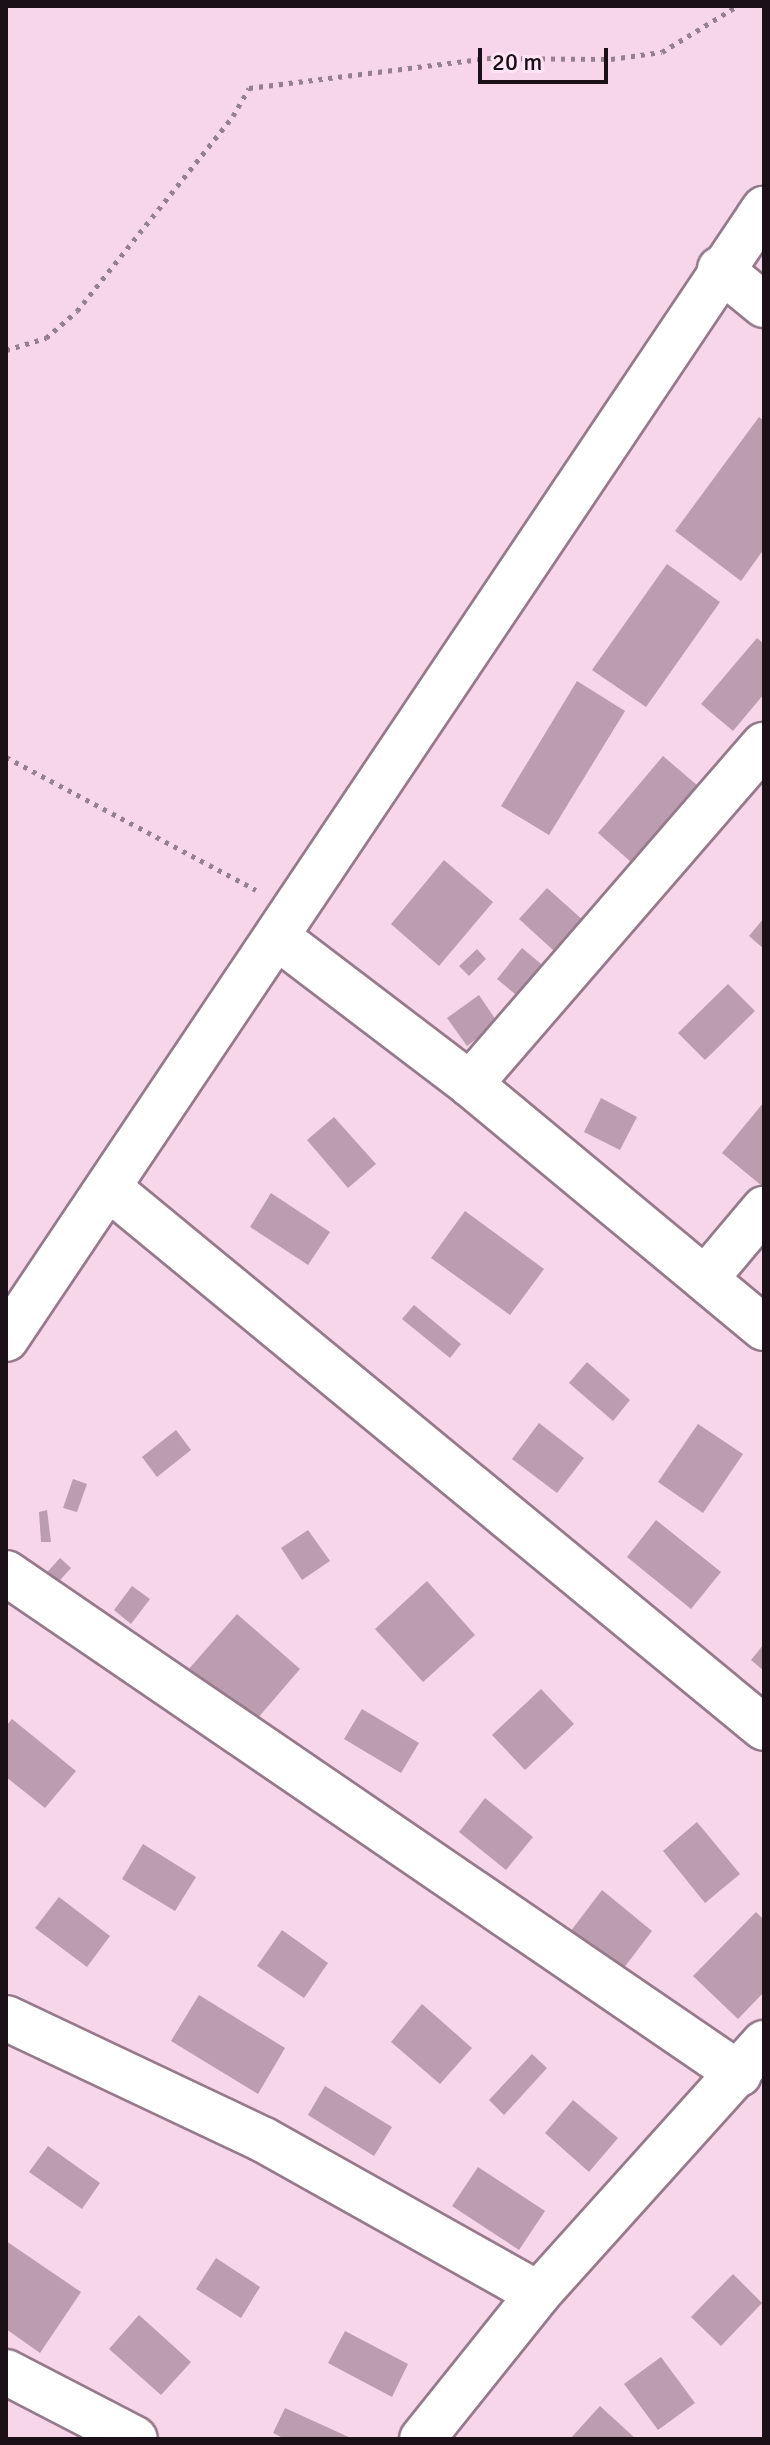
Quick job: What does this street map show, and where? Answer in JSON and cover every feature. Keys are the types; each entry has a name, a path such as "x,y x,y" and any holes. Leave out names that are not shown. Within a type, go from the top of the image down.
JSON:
{"street":[{"path":"6,1339 110,1189 720,269 764,209"},
{"path":"720,269 764,305"},
{"path":"470,1084 764,744"},
{"path":"285,923 470,1084 764,1328"},
{"path":"110,1189 764,1728"},
{"path":"705,1279 764,1209"},
{"path":"6,1573 751,2059 538,2294 422,2439"},
{"path":"6,2018 264,2140 538,2294"},
{"path":"6,2372 135,2439"}],"path":[{"path":"6,350 46,338 77,311 233,116 249,88 491,58 611,59 662,52 737,6"},
{"path":"6,757 285,923"}],"building":[{"path":"759,417 764,421 764,549 741,581 675,531"},
{"path":"667,564 720,602 646,707 592,670"},
{"path":"757,638 764,644 764,694 733,731 701,704"},
{"path":"577,681 625,711 549,835 501,806"},
{"path":"663,756 705,792 639,869 598,833"},
{"path":"444,860 493,902 439,966 391,924"},
{"path":"547,888 593,929 565,961 519,919"},
{"path":"764,918 764,949 749,936"},
{"path":"522,948 546,968 521,999 497,979"},
{"path":"477,949 486,959 469,976 459,966"},
{"path":"728,984 755,1011 705,1060 678,1033"},
{"path":"479,995 498,1023 467,1046 447,1018"},
{"path":"601,1098 637,1117 620,1150 584,1132"},
{"path":"764,1102 764,1183 762,1186 722,1153"},
{"path":"334,1117 376,1164 348,1188 307,1140"},
{"path":"271,1193 330,1232 308,1265 250,1227"},
{"path":"465,1211 544,1269 510,1315 431,1258"},
{"path":"414,1305 461,1344 450,1358 402,1319"},
{"path":"587,1362 630,1400 613,1421 569,1383"},
{"path":"539,1423 584,1458 557,1493 512,1459"},
{"path":"698,1424 743,1454 703,1513 658,1482"},
{"path":"176,1430 191,1450 157,1477 142,1457"},
{"path":"73,1479 87,1484 77,1512 63,1508"},
{"path":"47,1510 51,1542 41,1542 39,1512"},
{"path":"656,1520 721,1572 691,1609 627,1557"},
{"path":"308,1530 330,1561 302,1580 281,1548"},
{"path":"60,1558 71,1568 53,1588 42,1578"},
{"path":"427,1581 475,1635 423,1682 375,1629"},
{"path":"132,1586 150,1599 131,1624 114,1610"},
{"path":"237,1614 300,1669 251,1726 188,1670"},
{"path":"764,1644 764,1671 751,1660"},
{"path":"541,1689 574,1724 525,1770 492,1735"},
{"path":"362,1709 419,1743 401,1773 344,1739"},
{"path":"12,1719 76,1771 45,1808 6,1777 6,1726"},
{"path":"485,1798 533,1837 506,1870 459,1832"},
{"path":"697,1822 740,1874 705,1903 663,1851"},
{"path":"143,1844 196,1877 175,1911 122,1879"},
{"path":"602,1890 652,1931 620,1973 570,1932"},
{"path":"59,1897 110,1936 87,1967 35,1928"},
{"path":"756,1912 764,1920 764,1992 738,2019 693,1976"},
{"path":"282,1930 328,1963 304,1998 257,1966"},
{"path":"199,1995 285,2048 258,2094 171,2041"},
{"path":"422,2004 472,2048 440,2084 391,2042"},
{"path":"532,2054 547,2068 504,2115 489,2100"},
{"path":"325,2086 392,2127 374,2156 308,2115"},
{"path":"573,2100 618,2138 589,2172 545,2133"},
{"path":"48,2146 100,2183 82,2209 29,2172"},
{"path":"478,2167 545,2211 519,2250 452,2206"},
{"path":"6,2241 81,2292 40,2353 6,2329"},
{"path":"216,2258 260,2287 241,2318 196,2289"},
{"path":"733,2274 762,2303 721,2346 691,2317"},
{"path":"139,2315 191,2362 161,2395 109,2349"},
{"path":"345,2331 408,2364 392,2397 328,2363"},
{"path":"661,2357 695,2403 658,2430 624,2384"},
{"path":"600,2406 636,2439 570,2439"},
{"path":"285,2408 353,2439 285,2439 273,2433"}]}
